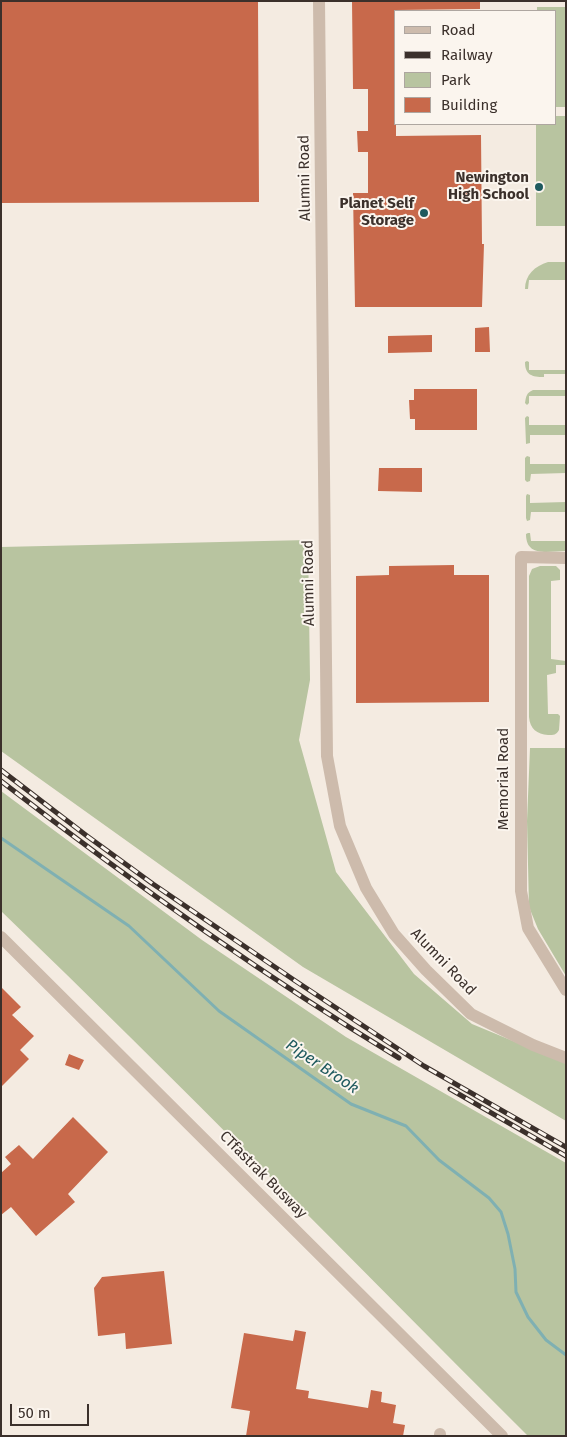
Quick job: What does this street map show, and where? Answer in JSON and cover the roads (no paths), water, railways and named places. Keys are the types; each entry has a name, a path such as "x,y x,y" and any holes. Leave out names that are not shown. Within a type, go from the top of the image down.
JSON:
{"street":[{"name":"Alumni Road","path":"319,1 327,756 340,826 366,888 394,934 426,970 471,1014 532,1045 566,1058"},
{"name":"Memorial Road","path":"566,558 521,557 521,891 528,928 566,990"},
{"name":"CTfastrak Busway","path":"1,937 502,1436"}],"waterway":[{"name":"Piper Brook","path":"1,838 129,926 219,1011 351,1104 406,1126 439,1160 489,1198 501,1212 508,1234 515,1269 516,1292 528,1317 546,1340 566,1355"}],"railway":[{"path":"1,770 153,884 294,980 424,1066 566,1147"},
{"path":"1,781 147,890 246,960 399,1058"},
{"path":"450,1089 566,1156"}],"place":[{"name":"Newington High School","path":"539,187"},
{"name":"Planet Self Storage","path":"424,213"}]}
